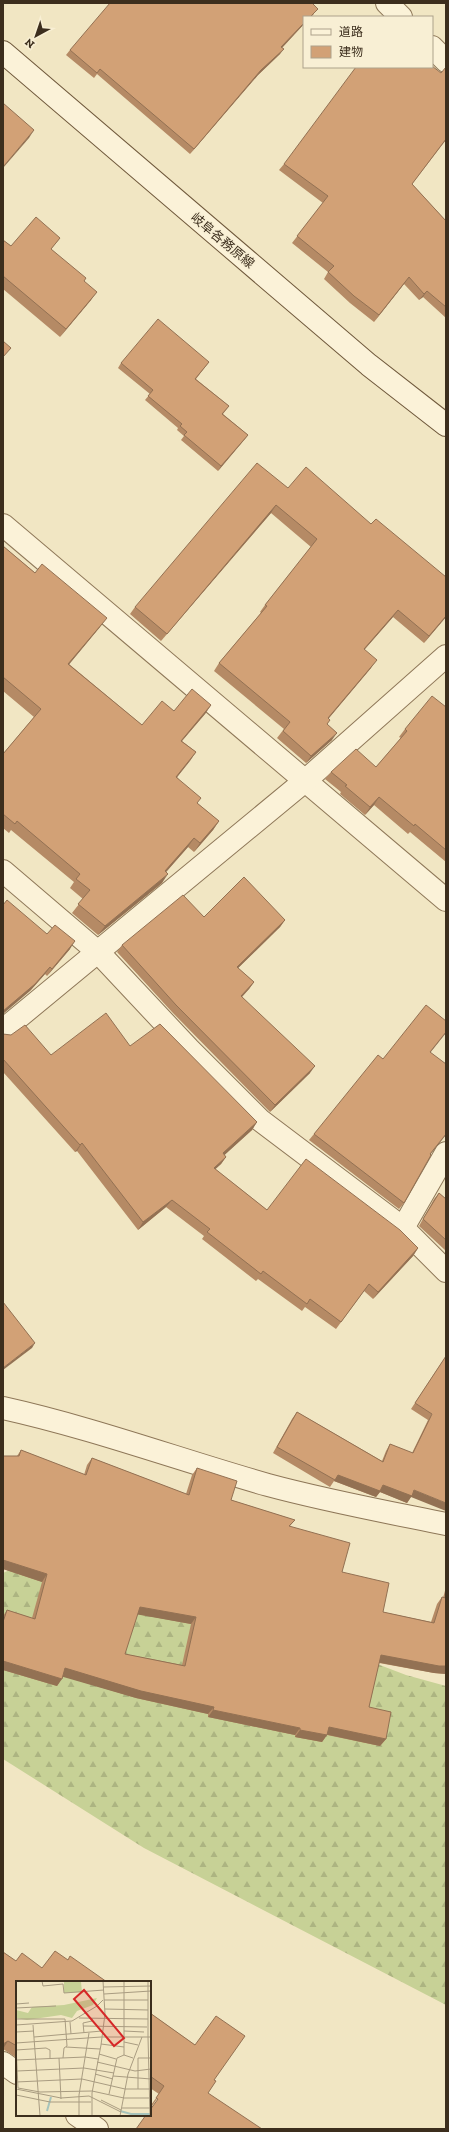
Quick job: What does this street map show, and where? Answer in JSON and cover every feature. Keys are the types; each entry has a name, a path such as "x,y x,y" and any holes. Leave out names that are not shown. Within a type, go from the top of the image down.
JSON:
{"street":[{"path":"387,3 400,16"},
{"path":"433,48 446,61"},
{"name":"岐阜各務原線","path":"3,52 369,365 446,425"},
{"path":"3,525 446,900"},
{"path":"3,1030 99,953 442,667"},
{"path":"3,871 99,953 189,1049 260,1120 403,1228 446,1271"},
{"path":"403,1228 446,1153"},
{"path":"3,1408 44,1417 269,1485 343,1504 446,1524"},
{"path":"3,2063 16,2072"},
{"path":"78,2116 97,2129"}],"green space":[{"path":"65,1545 406,1675 446,1686 446,2005 144,1848 3,1759 3,1573"}],"building":[{"path":"110,3 312,3 318,9 311,16 303,16 303,24 281,47 284,49 261,70 194,149 100,69 97,73 70,50"},
{"path":"433,67 441,73 446,67 446,139 412,184 446,221 446,307 427,291 424,294 409,277 379,315 354,296 328,272 334,266 297,236 328,196 284,164 355,68 433,68"},
{"path":"3,103 34,130 3,167"},
{"path":"36,217 60,238 51,249 86,278 84,281 97,292 66,329 3,276 3,240 11,246"},
{"path":"158,319 209,362 195,379 229,406 222,414 248,435 221,466 184,435 187,432 180,426 182,424 148,396 153,390 121,363"},
{"path":"3,341 11,348 3,357"},
{"path":"257,463 288,488 306,467 371,524 376,519 446,577 446,616 429,636 398,610 364,649 377,660 328,718 330,720 327,724 337,733 311,756 283,731 290,722 219,663 267,606 265,605 317,539 276,505 167,634 135,607"},
{"path":"3,546 35,573 42,564 107,618 68,664 142,725 162,701 174,711 192,689 211,705 181,741 196,752 176,777 201,798 197,803 219,821 200,843 194,838 165,871 168,874 105,926 78,904 90,890 76,879 80,874 17,821 15,824 3,814 3,754 41,709 3,677"},
{"path":"432,696 446,707 446,850 379,797 370,807 331,772 356,749 376,767 407,731 405,729"},
{"path":"244,877 285,920 237,967 254,982 241,996 315,1066 275,1105 176,1005 122,945 183,895 204,917"},
{"path":"7,900 47,934 55,925 75,941 52,969 50,967 35,984 3,1011 3,905"},
{"path":"426,1005 446,1021 446,1032 430,1052 446,1064 446,1134 430,1154 431,1155 404,1203 314,1134 378,1055 383,1059"},
{"path":"106,1013 130,1046 160,1024 257,1122 223,1153 226,1157 214,1168 267,1210 306,1159 400,1230 418,1248 378,1292 369,1284 341,1322 310,1299 307,1304 263,1271 261,1274 207,1232 210,1229 172,1200 143,1222 82,1143 80,1145 3,1059 3,1034 11,1035 25,1025 51,1055"},
{"path":"439,1193 446,1199 446,1240 423,1219"},
{"path":"3,1302 35,1343 3,1368"},
{"path":"446,1356 446,1503 414,1490 412,1496 383,1485 380,1491 338,1475 335,1480 277,1447 297,1412 383,1462 390,1444 413,1453 432,1414 415,1403"},
{"path":"21,1450 86,1475 92,1458 189,1495 197,1468 237,1481 231,1500 295,1520 289,1526 350,1543 342,1572 389,1583 383,1612 434,1623 442,1597 446,1598 446,1666 381,1655 369,1707 391,1712 386,1739 329,1727 327,1735 300,1730 300,1728 213,1710 214,1707 141,1691 65,1668 62,1679 3,1661 3,1622 7,1610 35,1619 47,1574 3,1560 3,1456 19,1456","holes":["140,1607 196,1617 185,1666 125,1654"]},
{"path":"55,1951 68,1960 70,1956 106,1981 16,1981 16,2045 8,2041 3,2044 3,1952 16,1961 22,1953 42,1968"},
{"path":"151,2014 195,2045 216,2016 245,2036 214,2080 216,2081 208,2093 262,2129 136,2129 145,2116 151,2116 151,2109 158,2099 156,2098 164,2086 151,2077"}]}
